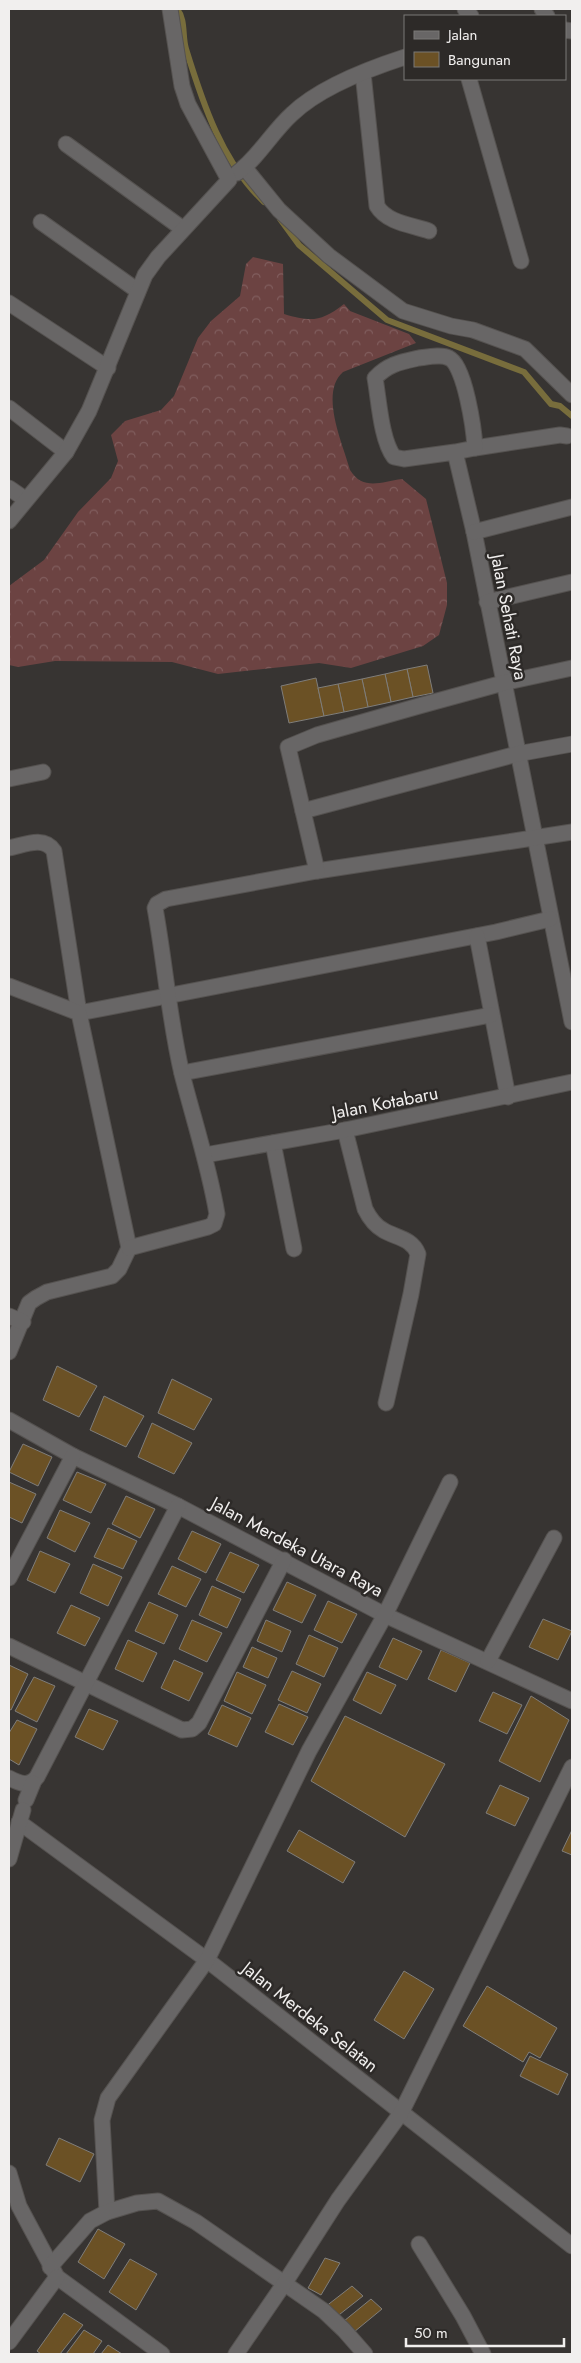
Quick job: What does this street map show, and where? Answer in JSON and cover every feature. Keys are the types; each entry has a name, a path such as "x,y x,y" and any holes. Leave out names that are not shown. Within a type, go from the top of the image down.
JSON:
{"street":[{"path":"170,9 182,86 188,104 237,173 329,256 403,311 451,326 473,330 524,349 572,395"},
{"path":"9,521 25,499 66,452 89,410 108,368 145,276 158,257 291,114 308,100 363,73 404,57"},
{"path":"363,73 378,206 392,220 429,231"},
{"path":"469,80 521,261"},
{"path":"66,144 183,229"},
{"path":"41,222 138,291"},
{"path":"9,303 108,368"},
{"path":"475,448 460,368 449,357 423,358 398,362 385,368 375,378 390,452 394,457 404,459 560,435 567,436"},
{"path":"9,408 66,452"},
{"name":"Jalan Sehati Raya","path":"455,452 474,532 572,1022"},
{"path":"9,488 25,499"},
{"path":"474,532 572,507"},
{"path":"487,602 572,582"},
{"path":"317,871 288,747 317,735 503,683 572,668"},
{"path":"303,811 518,754 572,744"},
{"path":"9,779 42,772"},
{"path":"129,1248 208,1227 214,1224 216,1214 205,1154 182,1073 167,994 156,908 159,901 317,871 572,832"},
{"path":"9,848 42,841 54,850 79,1013 129,1248 119,1269 112,1276 40,1295 29,1303 16,1319 9,1352"},
{"path":"9,986 79,1013 167,994 476,936 550,919"},
{"path":"476,936 490,1015 508,1097"},
{"path":"182,1073 490,1015"},
{"name":"Jalan Kotabaru","path":"205,1154 345,1130 572,1082"},
{"path":"345,1130 367,1214 383,1230 408,1241 418,1254 411,1294 386,1403"},
{"path":"273,1143 294,1249"},
{"name":"Jalan Merdeka Utara Raya","path":"9,1420 73,1456 178,1506 284,1560 385,1615 572,1701"},
{"path":"9,1578 73,1456"},
{"path":"107,2212 102,2120 108,2098 207,1960 309,1750 385,1615 450,1482"},
{"path":"9,1859 33,1783 178,1506"},
{"path":"488,1661 554,1538"},
{"path":"9,1646 87,1682 182,1730 195,1727 284,1560"},
{"path":"236,2354 338,2200 401,2113 572,1766"},
{"path":"9,1778 20,1784 33,1783"},
{"name":"Jalan Merdeka Selatan","path":"23,1811 207,1960 401,2113 571,2243"},
{"path":"9,2173 19,2206 54,2272 162,2354"},
{"path":"9,2342 80,2230 90,2221 107,2212 137,2202 158,2201 196,2222 324,2311 365,2354"},
{"path":"419,2244 463,2316 483,2354"}],"green space":[{"path":"253,257 283,264 284,314 316,319 329,314 344,304 350,311 409,334 416,343 343,372 336,381 333,405 338,433 350,470 355,477 361,481 373,484 402,479 426,499 447,583 447,605 439,635 423,646 351,668 319,663 218,674 172,662 55,661 18,667 9,665 9,586 44,560 78,512 111,478 118,461 111,435 125,421 161,410 174,396 198,338 211,321 240,296 246,264"}],"building":[{"path":"427,665 433,693 413,697 407,669"},
{"path":"407,669 413,697 391,702 385,674"},
{"path":"385,674 391,702 368,707 362,679"},
{"path":"316,678 324,716 289,723 281,686"},
{"path":"362,679 368,707 344,712 338,684"},
{"path":"338,684 344,712 324,716 318,688"},
{"path":"57,1366 97,1386 79,1417 43,1400"},
{"path":"172,1379 212,1399 194,1430 158,1413"},
{"path":"104,1396 144,1416 126,1447 90,1430"},
{"path":"152,1423 192,1443 174,1474 138,1457"},
{"path":"23,1444 52,1457 38,1486 9,1472"},
{"path":"77,1472 106,1484 91,1513 63,1500"},
{"path":"9,1482 36,1494 22,1523 9,1517"},
{"path":"126,1496 155,1509 140,1538 112,1524"},
{"path":"60,1510 90,1523 75,1552 47,1538"},
{"path":"108,1528 137,1541 123,1569 94,1557"},
{"path":"192,1531 221,1544 206,1573 178,1559"},
{"path":"40,1551 70,1564 55,1593 27,1580"},
{"path":"230,1552 259,1565 244,1593 216,1580"},
{"path":"93,1564 122,1577 108,1606 80,1593"},
{"path":"172,1566 201,1579 186,1607 158,1594"},
{"path":"287,1582 316,1595 302,1623 273,1610"},
{"path":"212,1586 241,1599 227,1628 199,1615"},
{"path":"328,1601 357,1614 342,1643 314,1630"},
{"path":"149,1602 178,1615 164,1644 135,1631"},
{"path":"71,1605 100,1618 85,1646 57,1633"},
{"path":"543,1619 572,1631 558,1660 529,1647"},
{"path":"192,1620 222,1633 207,1662 179,1649"},
{"path":"266,1620 291,1631 282,1652 257,1641"},
{"path":"309,1635 338,1648 324,1677 296,1664"},
{"path":"393,1638 422,1651 407,1680 379,1667"},
{"path":"128,1640 157,1653 143,1682 115,1669"},
{"path":"252,1647 277,1658 268,1678 243,1667"},
{"path":"441,1650 470,1663 456,1692 428,1679"},
{"path":"174,1660 203,1673 189,1701 161,1688"},
{"path":"9,1665 28,1674 11,1710 9,1709"},
{"path":"292,1671 321,1684 307,1713 278,1700"},
{"path":"237,1672 266,1685 252,1714 224,1701"},
{"path":"367,1672 396,1685 381,1714 353,1700"},
{"path":"34,1677 55,1686 37,1722 15,1711"},
{"path":"493,1692 522,1705 507,1734 479,1721"},
{"path":"531,1696 569,1720 540,1782 499,1761"},
{"path":"279,1704 308,1717 293,1745 265,1732"},
{"path":"222,1705 251,1718 237,1747 208,1734"},
{"path":"89,1709 118,1721 103,1750 75,1737"},
{"path":"345,1716 445,1764 405,1837 311,1781"},
{"path":"17,1720 37,1729 19,1765 9,1759 9,1733"},
{"path":"500,1785 529,1798 515,1826 486,1813"},
{"path":"299,1830 355,1862 343,1883 287,1851"},
{"path":"572,1830 572,1855 562,1851"},
{"path":"404,1971 434,1989 404,2039 374,2020"},
{"path":"487,1986 557,2028 540,2058 529,2052 523,2062 463,2026"},
{"path":"530,2056 568,2074 558,2095 520,2076"},
{"path":"59,2138 94,2154 80,2182 46,2165"},
{"path":"98,2229 125,2244 104,2279 78,2262"},
{"path":"325,2258 340,2263 321,2295 308,2288"},
{"path":"130,2259 157,2274 136,2310 109,2292"},
{"path":"352,2286 363,2296 335,2318 325,2307"},
{"path":"371,2299 382,2309 354,2332 344,2321"},
{"path":"64,2313 83,2325 60,2354 41,2354 37,2351"},
{"path":"84,2330 102,2341 93,2354 66,2354"},
{"path":"108,2345 122,2354 101,2354"}],"waterway":[{"path":"177,9 182,18 185,44 193,70 207,111 225,151 236,169 264,202"},
{"path":"280,219 299,245 387,320 524,372 551,404 560,406 572,416"}]}
